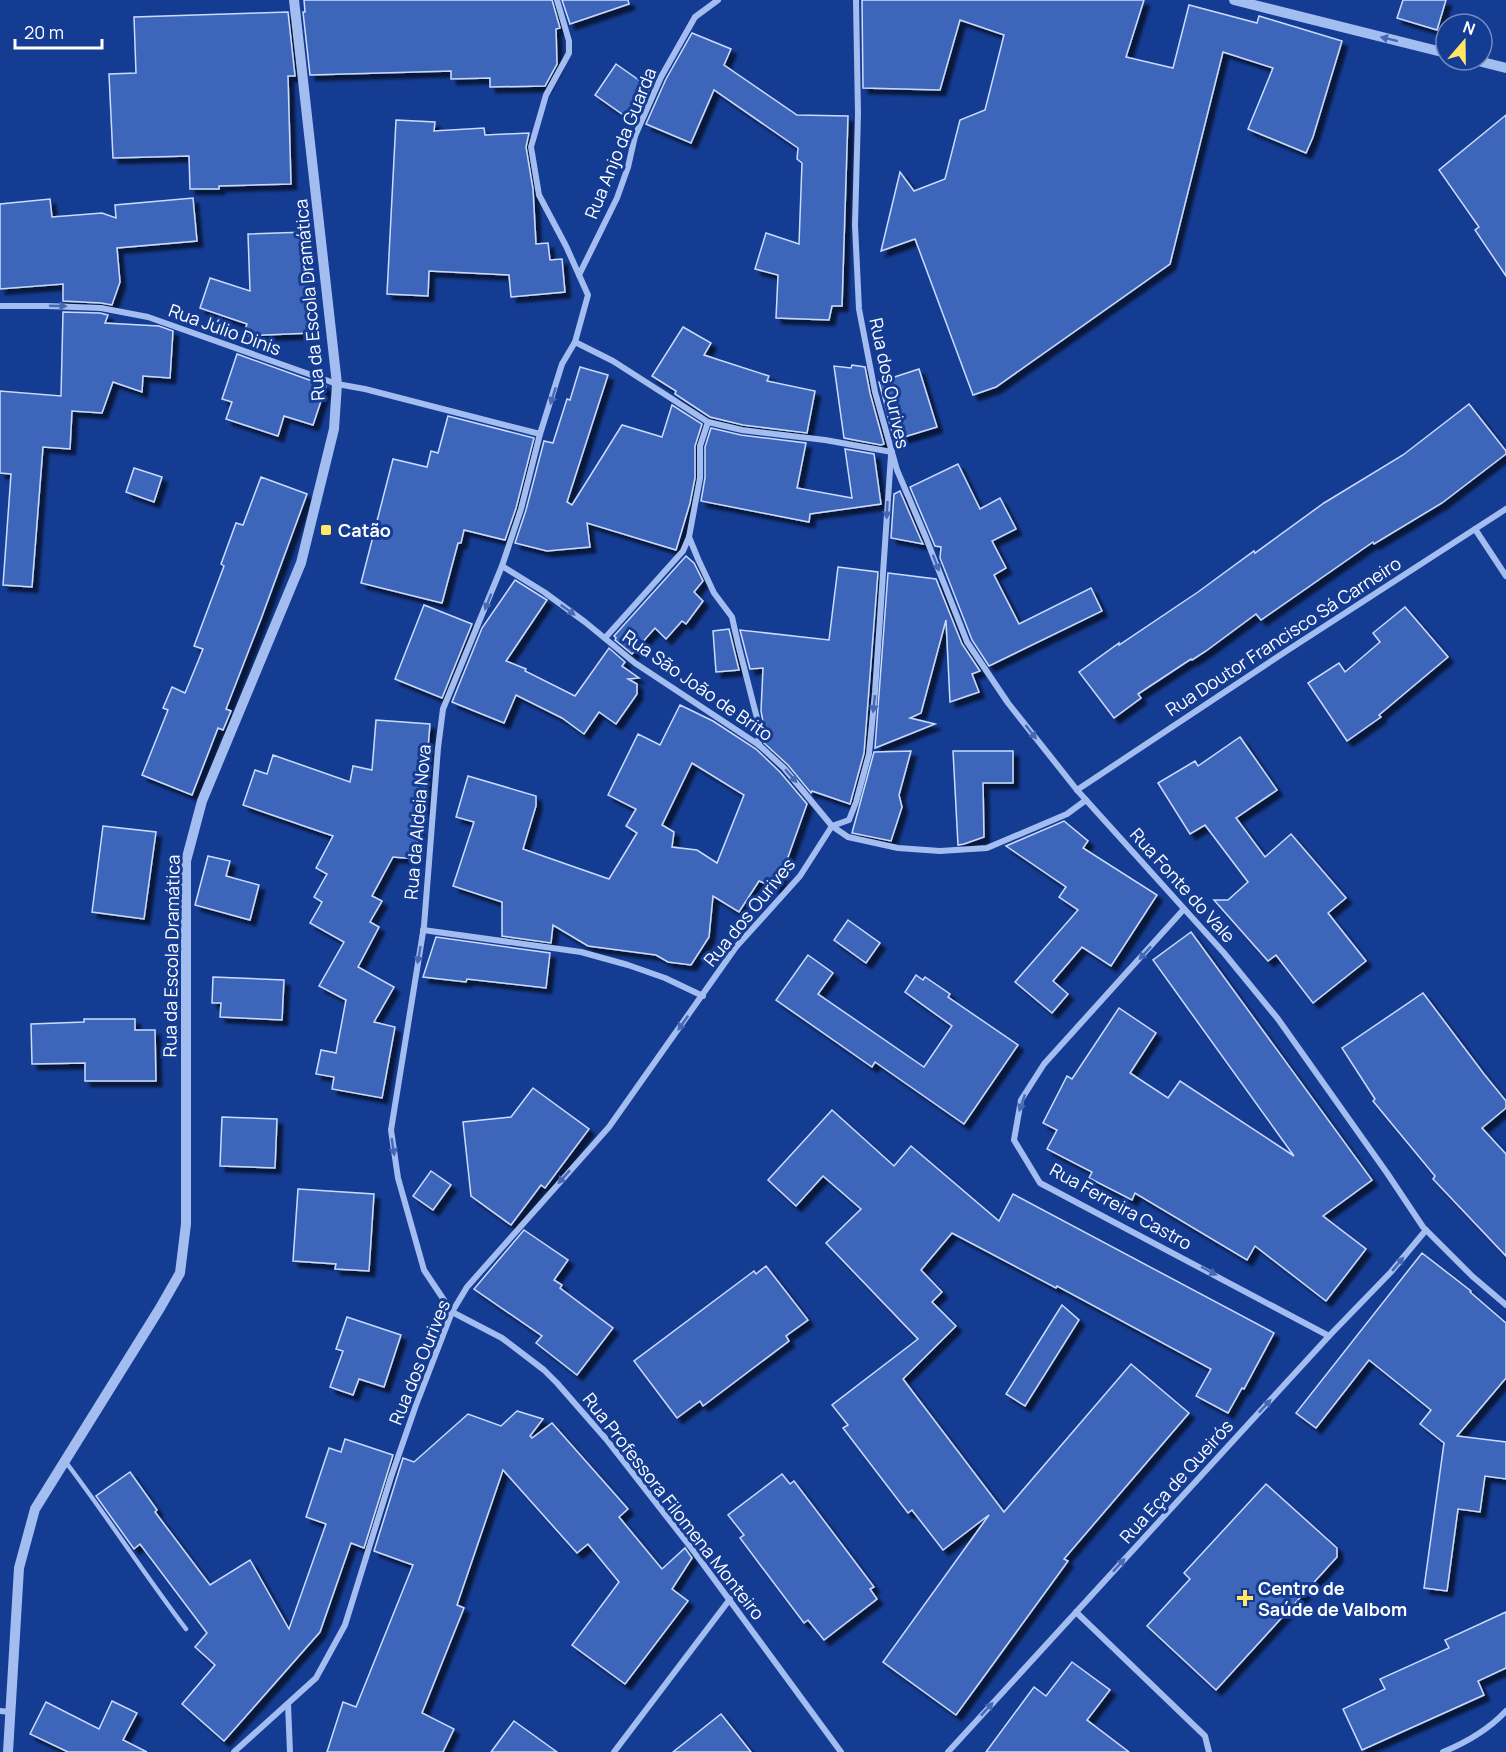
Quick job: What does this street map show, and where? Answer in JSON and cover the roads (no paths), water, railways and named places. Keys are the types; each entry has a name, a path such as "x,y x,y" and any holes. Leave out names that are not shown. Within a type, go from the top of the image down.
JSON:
{"street":[{"name":"Rua da Escola Dramática","path":"8,1752 5,1711 19,1568 35,1509 180,1273 186,1224 186,861 202,801 302,563 334,429 337,384 294,0"},
{"name":"Rua da Aldeia Nova","path":"452,1312 424,1269 398,1178 391,1130 423,930 443,709 502,566 521,509 540,434 562,364 575,342 588,295 566,246 539,195 531,147 546,95 569,53 569,41 557,0"},
{"name":"Rua Anjo da Guarda","path":"579,274 617,198 628,167 635,136 662,77 695,17 718,0"},
{"name":"Rua dos Ourives","path":"234,1752 316,1678 345,1625 416,1405 452,1312 467,1287 609,1127 736,948 800,876 832,826 849,820 856,802 869,754 892,452 875,392 859,309 855,225 858,114 856,0"},
{"path":"1234,0 1434,50"},
{"name":"Rua Júlio Dinis","path":"0,306 101,308 148,317 337,384 366,389 540,434"},
{"path":"575,342 613,362 708,422 742,430 825,440 892,452"},
{"path":"605,638 682,551 689,537 700,478 700,446 708,422"},
{"name":"Rua Fonte do Vale","path":"892,452 897,470 967,642 1008,703 1077,790 1224,952 1278,1019 1426,1230 1506,1305"},
{"name":"Rua Doutor Francisco Sá Carneiro","path":"1077,790 1506,509"},
{"path":"1475,529 1506,576"},
{"path":"689,537 714,593 732,617 758,722 759,744"},
{"name":"Rua São João de Brito","path":"502,566 544,592 635,663 759,744 784,768 832,826"},
{"path":"832,826 848,837 897,848 940,851 987,848 1067,814 1086,800"},
{"name":"Rua Ferreira Castro","path":"1184,909 1044,1064 1021,1100 1014,1140 1040,1183 1329,1336"},
{"path":"423,930 581,952 655,974 703,996"},
{"name":"Rua Eça de Queirós","path":"948,1752 1329,1336 1391,1272 1426,1230"},
{"name":"Rua Professora Filomena Monteiro","path":"452,1312 502,1338 544,1370 606,1439 730,1599 841,1752"},
{"path":"614,1752 730,1599"},
{"path":"1076,1612 1205,1736 1209,1752"},
{"path":"288,1704 290,1752"},
{"path":"1443,1752 1461,1745 1506,1711"}],"lane":[{"path":"64,1461 99,1506 146,1576 186,1629"}],"place":[{"name":"Catão","path":"326,530"},
{"name":"Centro de Saúde de Valbom","path":"1245,1598"}]}
